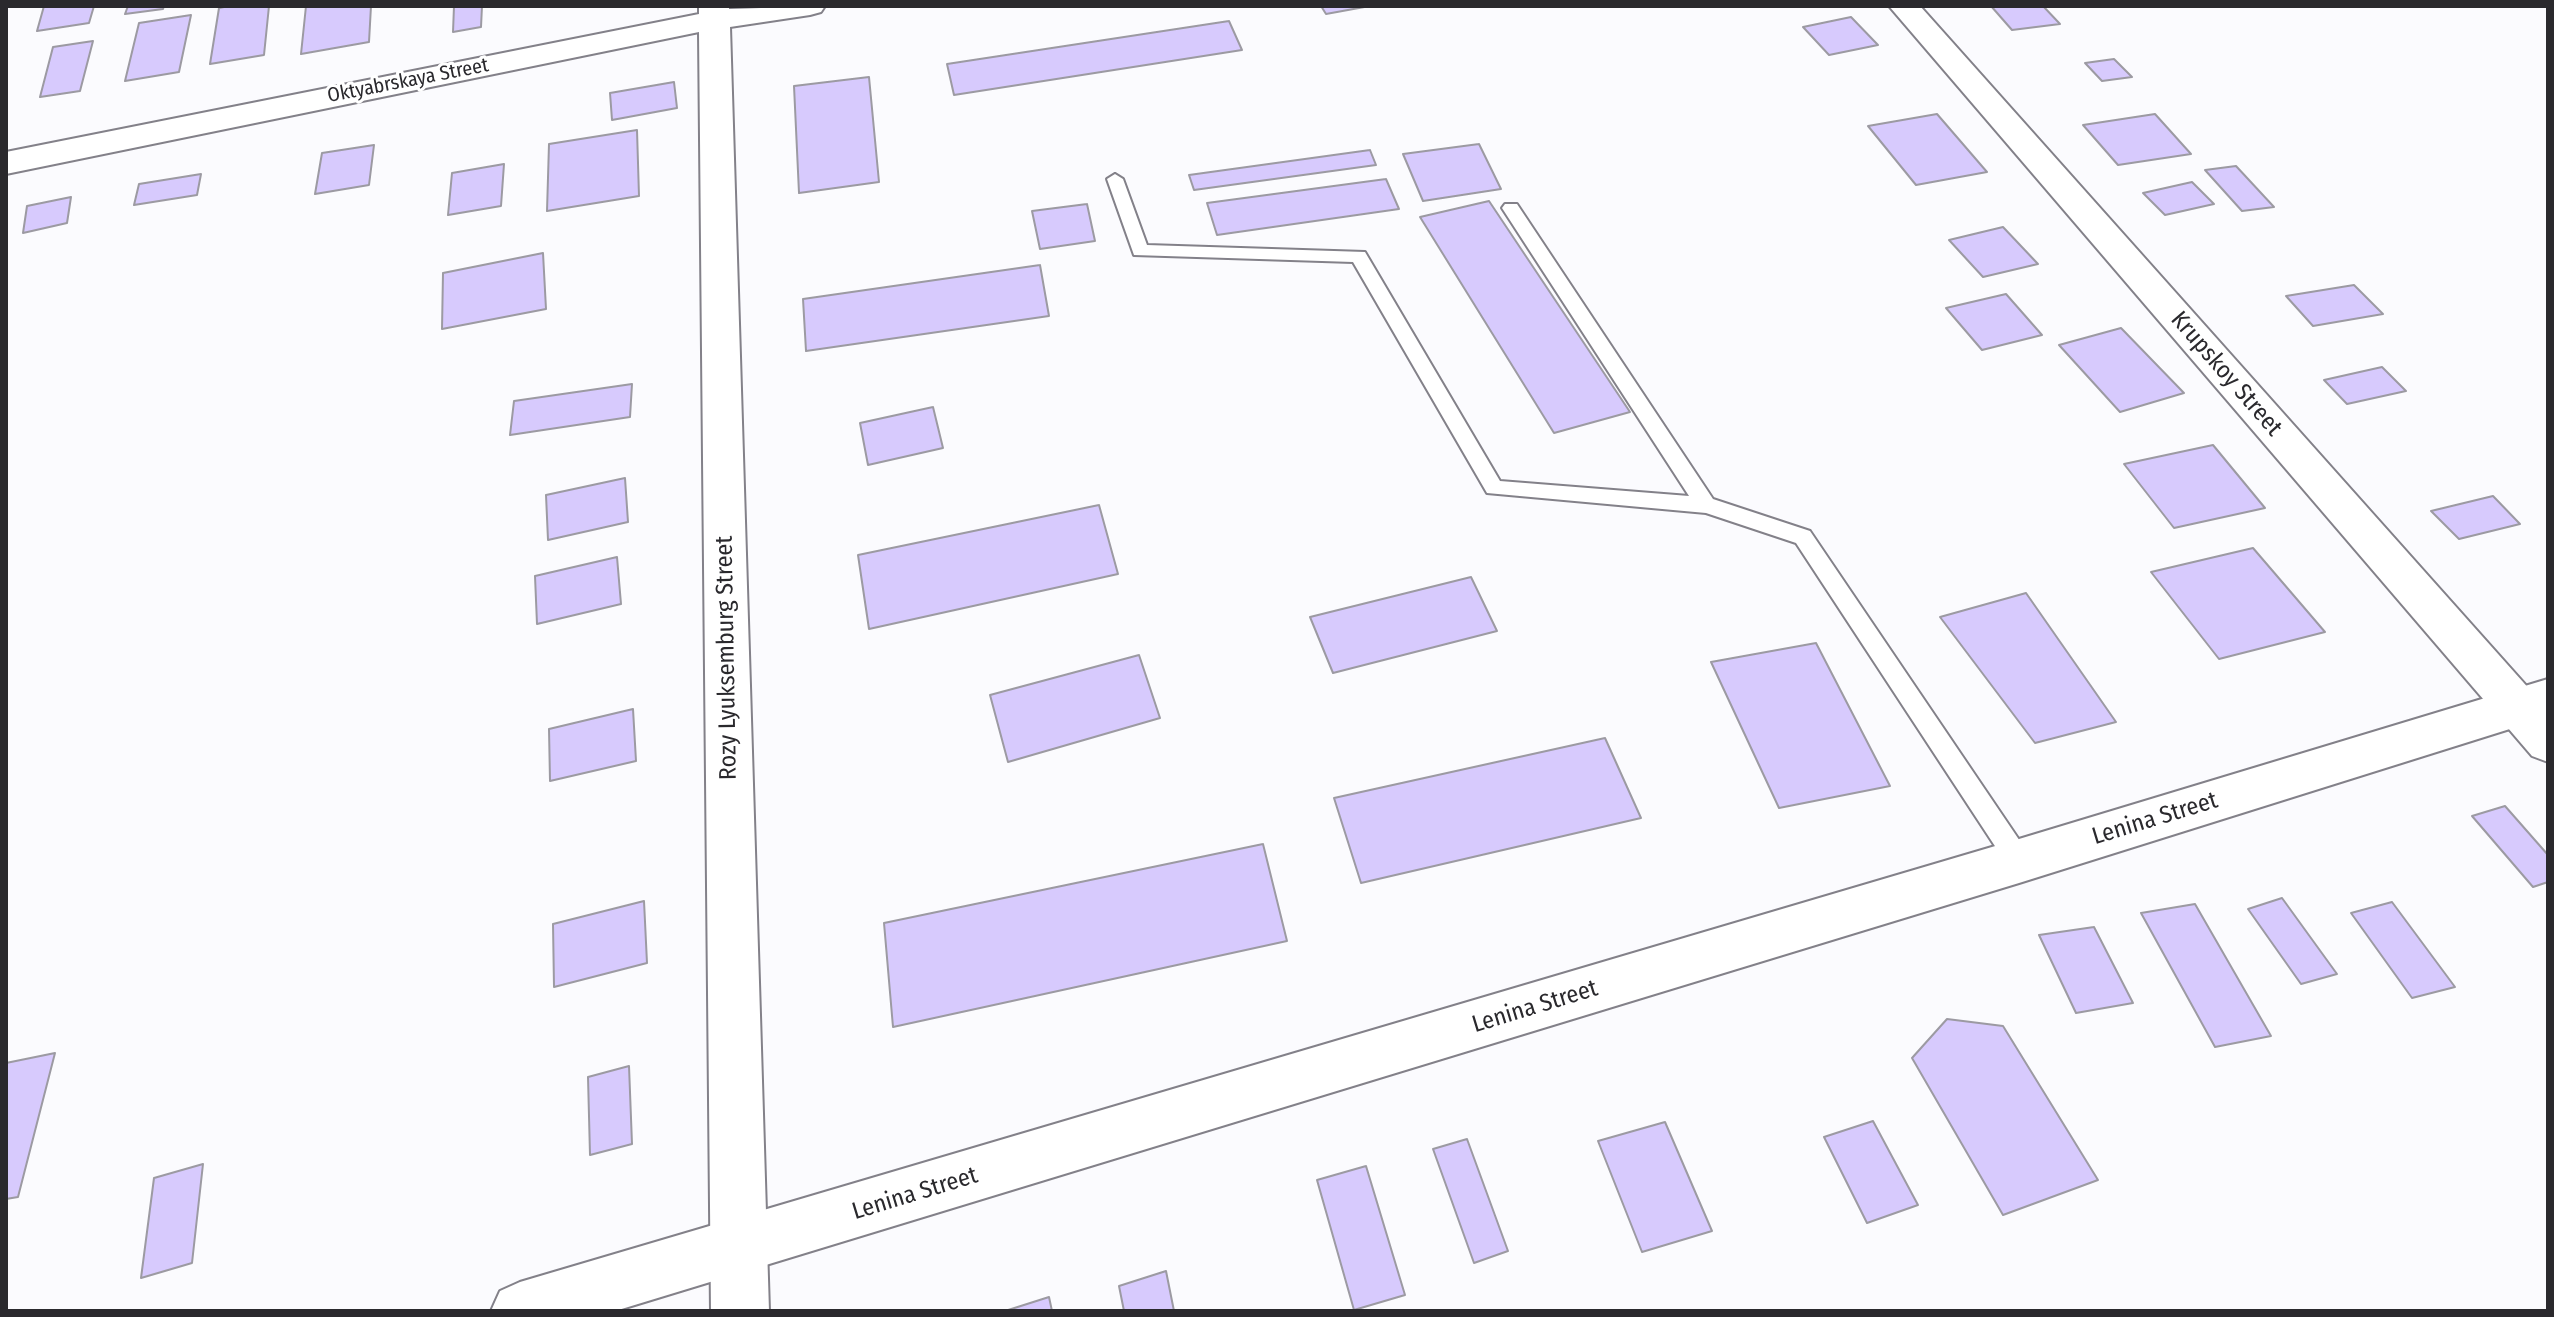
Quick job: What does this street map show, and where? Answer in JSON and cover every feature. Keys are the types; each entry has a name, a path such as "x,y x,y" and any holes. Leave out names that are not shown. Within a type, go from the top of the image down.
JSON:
{"street":[{"name":"Oktyabrskaya Street","path":"6,163 714,13 810,6"},
{"name":"Krupskoy Street","path":"1904,6 2538,716"},
{"name":"Rozy Lyuksemburg Street","path":"714,13 740,1311"},
{"name":"Lenina Street","path":"520,1311 2019,861 2538,716"}],"lane":[{"path":"1115,179 1140,251 1359,256 1494,488 1706,505 1803,537 2019,861"},
{"path":"1511,208 1706,505"}],"building":[{"path":"44,6 94,6 89,23 37,31"},
{"path":"128,6 164,6 163,9 125,14"},
{"path":"269,6 264,55 210,64 219,8"},
{"path":"306,6 371,6 369,42 301,54"},
{"path":"454,6 482,6 481,27 453,32"},
{"path":"1321,6 1370,6 1326,14"},
{"path":"1991,6 2043,6 2060,24 2012,30"},
{"path":"191,15 179,72 125,81 139,23"},
{"path":"1851,17 1878,45 1829,55 1803,27"},
{"path":"1229,21 1242,50 954,95 947,64"},
{"path":"93,41 80,91 40,97 53,47"},
{"path":"2114,59 2132,77 2102,81 2085,63"},
{"path":"869,77 879,182 799,193 794,86"},
{"path":"674,82 677,108 612,120 610,93"},
{"path":"1937,114 1987,172 1916,185 1868,126"},
{"path":"2155,114 2191,154 2118,165 2083,125"},
{"path":"637,130 639,196 547,211 549,144"},
{"path":"1479,144 1501,189 1423,201 1403,154"},
{"path":"374,145 369,185 315,194 322,153"},
{"path":"1370,150 1376,165 1194,190 1189,175"},
{"path":"504,164 501,206 448,215 452,173"},
{"path":"2236,166 2274,207 2242,211 2205,170"},
{"path":"201,174 197,195 134,205 139,184"},
{"path":"1386,179 1399,209 1217,235 1207,203"},
{"path":"2192,182 2214,204 2165,215 2143,193"},
{"path":"71,197 67,223 23,233 27,206"},
{"path":"1489,201 1630,412 1554,433 1420,217"},
{"path":"1087,204 1095,241 1040,249 1032,211"},
{"path":"2003,227 2038,264 1983,277 1949,240"},
{"path":"543,253 546,309 442,329 443,273"},
{"path":"1040,265 1049,316 806,351 803,299"},
{"path":"2354,285 2383,314 2313,326 2286,296"},
{"path":"2006,294 2042,335 1982,350 1946,308"},
{"path":"2121,328 2184,393 2120,412 2059,345"},
{"path":"2382,367 2406,391 2347,404 2324,380"},
{"path":"632,384 630,417 510,435 514,401"},
{"path":"933,407 943,448 868,465 860,423"},
{"path":"2213,445 2265,508 2174,528 2124,464"},
{"path":"625,478 628,522 548,540 546,495"},
{"path":"2493,496 2520,524 2459,539 2431,511"},
{"path":"1099,505 1118,574 869,629 858,555"},
{"path":"2253,548 2325,632 2219,659 2151,572"},
{"path":"617,557 621,604 537,624 535,576"},
{"path":"1471,577 1497,631 1333,673 1310,617"},
{"path":"2026,593 2116,722 2035,743 1940,617"},
{"path":"1816,643 1890,786 1779,808 1711,662"},
{"path":"1139,655 1160,718 1008,762 990,695"},
{"path":"633,709 636,761 550,781 549,729"},
{"path":"1605,738 1641,818 1361,883 1334,798"},
{"path":"2505,806 2548,855 2548,882 2533,887 2472,816"},
{"path":"1263,844 1287,941 893,1027 884,923"},
{"path":"2282,898 2337,974 2301,984 2248,909"},
{"path":"644,901 647,963 554,987 553,924"},
{"path":"2392,902 2455,987 2412,998 2351,913"},
{"path":"2195,904 2271,1036 2215,1047 2141,913"},
{"path":"2094,927 2133,1003 2076,1013 2039,935"},
{"path":"1947,1019 2003,1026 2098,1180 2003,1215 1912,1058"},
{"path":"55,1053 18,1197 6,1199 6,1063"},
{"path":"629,1066 632,1144 590,1155 588,1077"},
{"path":"1873,1121 1918,1205 1867,1223 1824,1137"},
{"path":"1665,1122 1712,1231 1642,1252 1598,1141"},
{"path":"1467,1139 1508,1251 1474,1263 1433,1149"},
{"path":"203,1164 192,1263 141,1278 154,1178"},
{"path":"1366,1166 1405,1295 1354,1310 1317,1180"},
{"path":"1166,1271 1174,1311 1124,1311 1119,1286"},
{"path":"1049,1297 1052,1311 1005,1311"}]}
